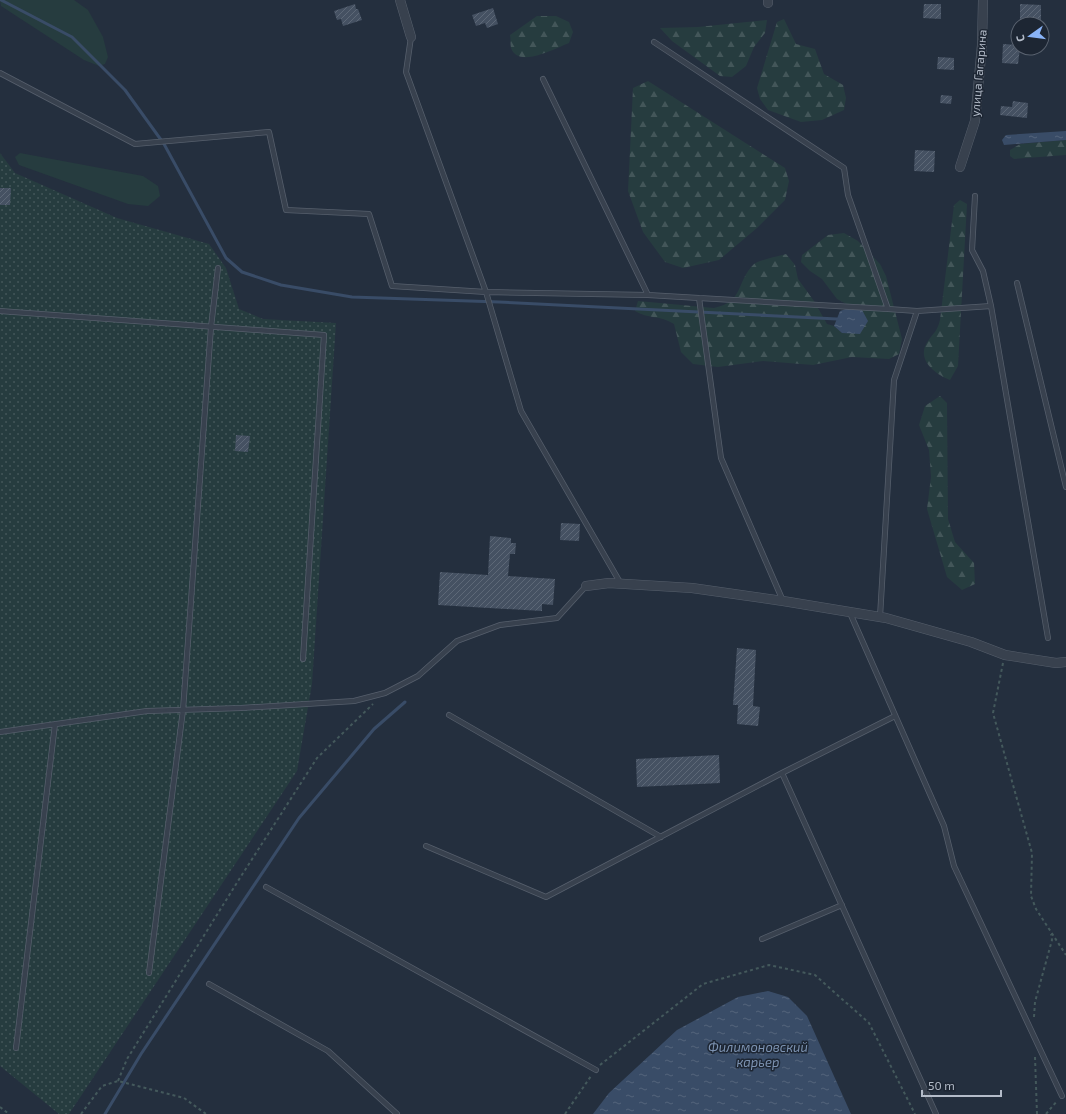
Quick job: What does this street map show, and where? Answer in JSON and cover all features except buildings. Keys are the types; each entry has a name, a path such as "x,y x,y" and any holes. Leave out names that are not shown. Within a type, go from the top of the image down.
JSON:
{"street":[{"path":"400,0 411,38"},
{"name":"улица Гагарина","path":"960,168 975,121 982,46 983,0"},
{"path":"586,586 609,583 692,588 849,611 880,617 971,642 1005,655 1056,663 1066,662"}],"lane":[{"path":"411,38 406,72 486,292 521,411 621,584"},
{"path":"654,42 844,168 848,195 888,308"},
{"path":"0,72 135,144 269,132 286,210 369,214 392,286 486,292 648,295 888,308 917,311 990,306"},
{"path":"543,79 648,295"},
{"path":"975,196 972,250 983,271 990,306 1048,638"},
{"path":"149,973 183,710 211,327 218,268"},
{"path":"1017,283 1066,487"},
{"path":"699,298 721,458 783,601"},
{"path":"0,311 324,335 303,659"},
{"path":"880,617 894,380 917,311"},
{"path":"0,732 147,711 354,702 384,693 418,676 457,641 500,625 557,618 586,586"},
{"path":"849,611 944,826 954,866 1062,1096"},
{"path":"449,715 661,837"},
{"path":"426,846 546,897 782,773 895,716"},
{"path":"16,1048 56,724"},
{"path":"782,773 936,1114"},
{"path":"266,887 596,1070"},
{"path":"762,939 842,905"},
{"path":"209,984 328,1051 397,1114"}],"path":[{"path":"1005,655 993,712 995,724 1032,852 1031,896 1036,909 1066,955"},
{"path":"118,1081 127,1059 317,758 384,693"},
{"path":"1034,1019 1035,1002 1052,940 1051,932"},
{"path":"565,1114 600,1064 703,984 769,965 814,975 869,1023 915,1114"},
{"path":"1034,1038 1037,1114"},
{"path":"80,1114 102,1086 118,1081 184,1098 206,1114"},
{"path":"1046,1114 1062,1096"},
{"path":"0,1106 9,1114"}],"green space":[{"path":"0,0 74,0 88,10 103,37 108,57 105,64 99,66 84,60 1,6"},
{"path":"537,16 556,16 569,22 573,32 569,43 538,55 521,57 515,54 511,48 510,35"},
{"path":"784,19 796,44 815,49 824,74 843,85 846,98 844,110 822,120 801,122 768,110 760,99 757,88 777,22"},
{"path":"767,20 765,33 754,47 746,66 732,77 720,76 672,41 660,28 698,27"},
{"path":"648,81 785,168 789,181 785,200 757,228 719,260 683,268 665,262 643,232 628,191 633,88"},
{"path":"1066,140 1066,155 1014,159 1010,156 1010,150 1020,144"},
{"path":"0,153 15,173 117,218 209,244 226,268 239,309 263,319 336,323 312,684 297,771 69,1114 59,1114 0,1066"},
{"path":"20,153 143,176 158,186 160,196 148,206 128,204 19,165 15,157"},
{"path":"960,200 967,204 958,366 950,380 938,374 928,365 924,354 928,341 936,330 940,320 954,205"},
{"path":"844,233 858,241 880,264 886,276 902,339 899,354 889,359 852,357 813,365 763,361 718,367 693,364 681,352 674,324 664,319 635,311 638,301 714,308 724,305 731,301 735,296 748,271 754,264 786,254 795,265 798,279 814,301 827,324 834,326 842,333 852,307 837,299 822,279 810,271 801,262 802,255 828,235"},
{"path":"940,396 947,403 948,519 955,542 974,563 975,584 962,590 947,577 927,509 931,477 929,450 919,425 925,406"}],"water":[{"path":"1066,131 1066,140 1004,145 1002,140 1006,135"},
{"path":"852,307 862,310 868,321 860,334 842,333 834,326 840,311"},
{"name":"Филимоновский карьер","path":"768,991 788,997 807,1016 851,1114 593,1114 609,1093 677,1030 738,997"}],"waterway":[{"path":"1,0 72,37 125,90 164,144 226,258 242,272 281,285 352,297 499,302 837,319"},
{"path":"105,1114 141,1054 299,818 374,729 405,702"}]}
